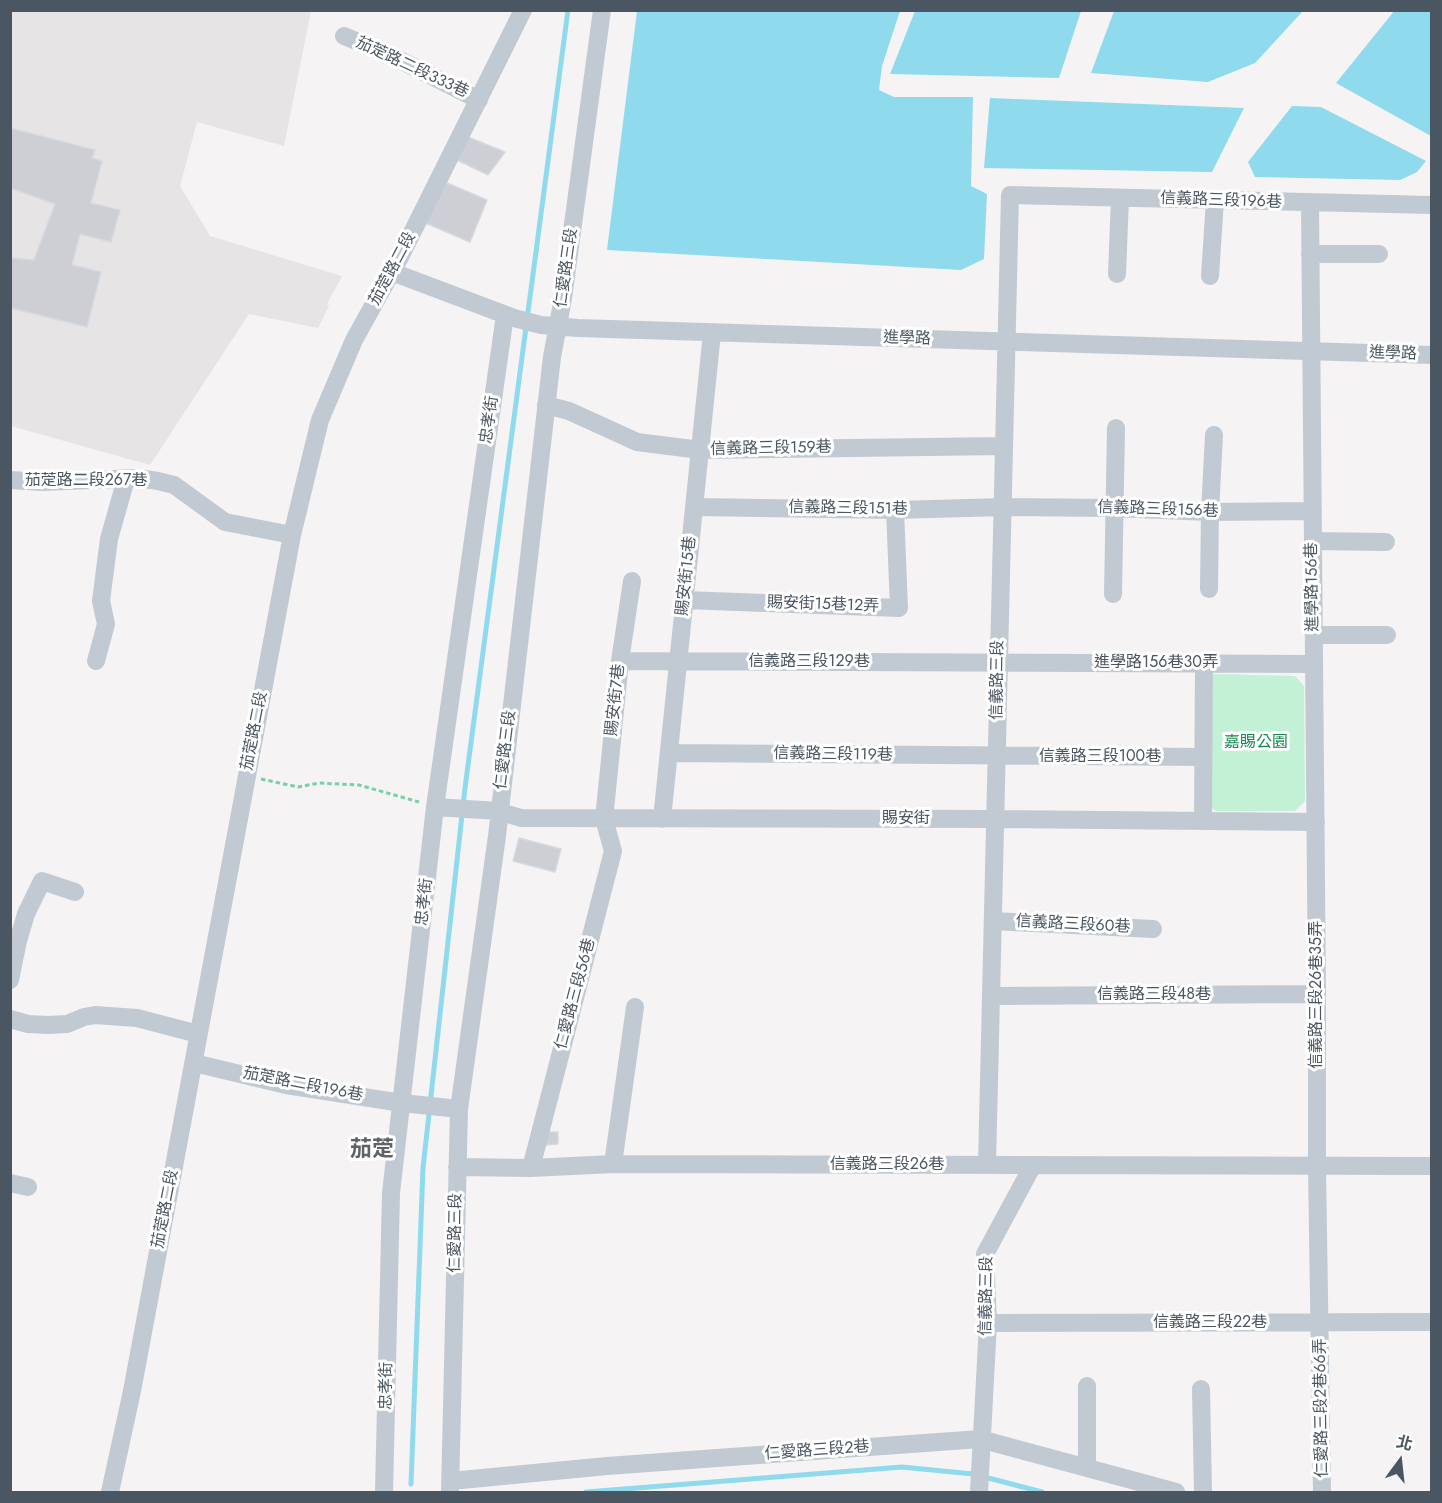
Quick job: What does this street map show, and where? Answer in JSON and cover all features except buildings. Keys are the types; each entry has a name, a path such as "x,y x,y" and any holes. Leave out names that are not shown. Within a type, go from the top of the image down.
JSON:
{"street":[{"name":"茄萣路二段","path":"110,1492 132,1391 292,535 320,420 354,340 392,272 523,10"},
{"name":"仁愛路三段","path":"450,1487 457,1167 451,1109 497,836 498,811 546,405 549,326 602,10"},
{"name":"茄萣路二段333巷","path":"344,36 479,100"},
{"name":"信義路三段196巷","path":"1010,195 1431,205"},
{"name":"信義路三段","path":"987,1165 1010,195"},
{"path":"1118,274 1120,198"},
{"path":"1210,276 1215,201"},
{"name":"進學路156巷","path":"1310,203 1316,822"},
{"path":"1310,255 1379,254"},
{"name":"進學路","path":"392,272 509,316 549,326 1431,355"},
{"name":"忠孝街","path":"384,1492 391,1193 407,1104 442,807 509,316"},
{"name":"賜安街15巷","path":"662,819 712,333"},
{"name":"信義路三段159巷","path":"546,405 569,411 637,442 700,450 1004,446"},
{"path":"1113,594 1116,428"},
{"path":"1209,589 1214,435"},
{"name":"茄萣路二段267巷","path":"10,480 42,482 138,478 174,485 225,522 292,535"},
{"path":"96,661 106,624 102,601 109,539 126,479"},
{"name":"信義路三段151巷","path":"694,507 895,510 1003,507"},
{"name":"信義路三段156巷","path":"1003,507 1210,512 1313,511"},
{"name":"賜安街15巷12弄","path":"684,600 898,608 895,510"},
{"path":"1313,541 1386,542"},
{"name":"賜安街7巷","path":"604,819 620,661 632,581"},
{"path":"1314,635 1387,635"},
{"name":"信義路三段129巷","path":"620,661 999,663"},
{"name":"進學路156巷30弄","path":"999,663 1314,664"},
{"path":"1203,821 1204,664"},
{"name":"信義路三段119巷","path":"669,753 997,756"},
{"name":"信義路三段100巷","path":"997,756 1203,757"},
{"name":"賜安街","path":"442,807 498,811 522,818 1316,822"},
{"name":"仁愛路三段56巷","path":"531,1168 613,851 604,819"},
{"name":"信義路三段26巷35弄","path":"1316,822 1317,1167"},
{"path":"10,980 26,914 42,881 75,892"},
{"name":"信義路三段60巷","path":"993,921 1153,929"},
{"name":"信義路三段48巷","path":"991,996 1317,994"},
{"path":"613,1164 635,1007"},
{"path":"10,1018 28,1024 48,1025 67,1024 95,1015 137,1018 198,1034"},
{"name":"茄萣路二段196巷","path":"194,1063 286,1085 451,1109"},
{"name":"信義路三段26巷","path":"457,1167 531,1168 613,1164 1431,1166"},
{"name":"信義路三段","path":"979,1492 988,1323 985,1254 1034,1165"},
{"path":"1317,1167 1321,1324"},
{"name":"信義路三段22巷","path":"988,1323 1431,1322"},
{"name":"仁愛路三段2巷66弄","path":"1321,1324 1322,1492"},
{"path":"1087,1386 1087,1468"},
{"path":"1201,1389 1203,1492"},
{"name":"仁愛路三段2巷","path":"450,1487 607,1466 981,1439 1176,1492"}],"path":[{"path":"247,776 298,787 319,783 359,785 442,807"}],"shaded area":[{"path":"10,11 311,11 284,146 197,122 180,186 210,236 342,276 327,304 329,306 318,328 249,314 150,465 11,426"}],"green space":[{"name":"嘉賜公園","path":"1214,674 1295,676 1304,686 1305,801 1295,811 1216,811 1208,805 1208,684"}],"water":[{"path":"915,10 1081,11 1059,78 890,74"},
{"path":"1114,10 1303,11 1255,63 1208,82 1091,73"},
{"path":"1395,10 1431,11 1431,136 1336,83"},
{"path":"637,11 900,11 882,66 879,90 894,97 973,97 971,186 987,194 984,259 961,270 607,250"},
{"path":"990,98 1244,108 1212,172 984,168"},
{"path":"1292,106 1321,107 1426,161 1417,172 1400,180 1255,177 1248,162"}],"waterway":[{"path":"411,1484 423,1168 465,788 568,10"},
{"path":"586,1492 902,1467 973,1474 1042,1492"}],"district":[{"name":"茄萣","path":"372,1151"}]}
